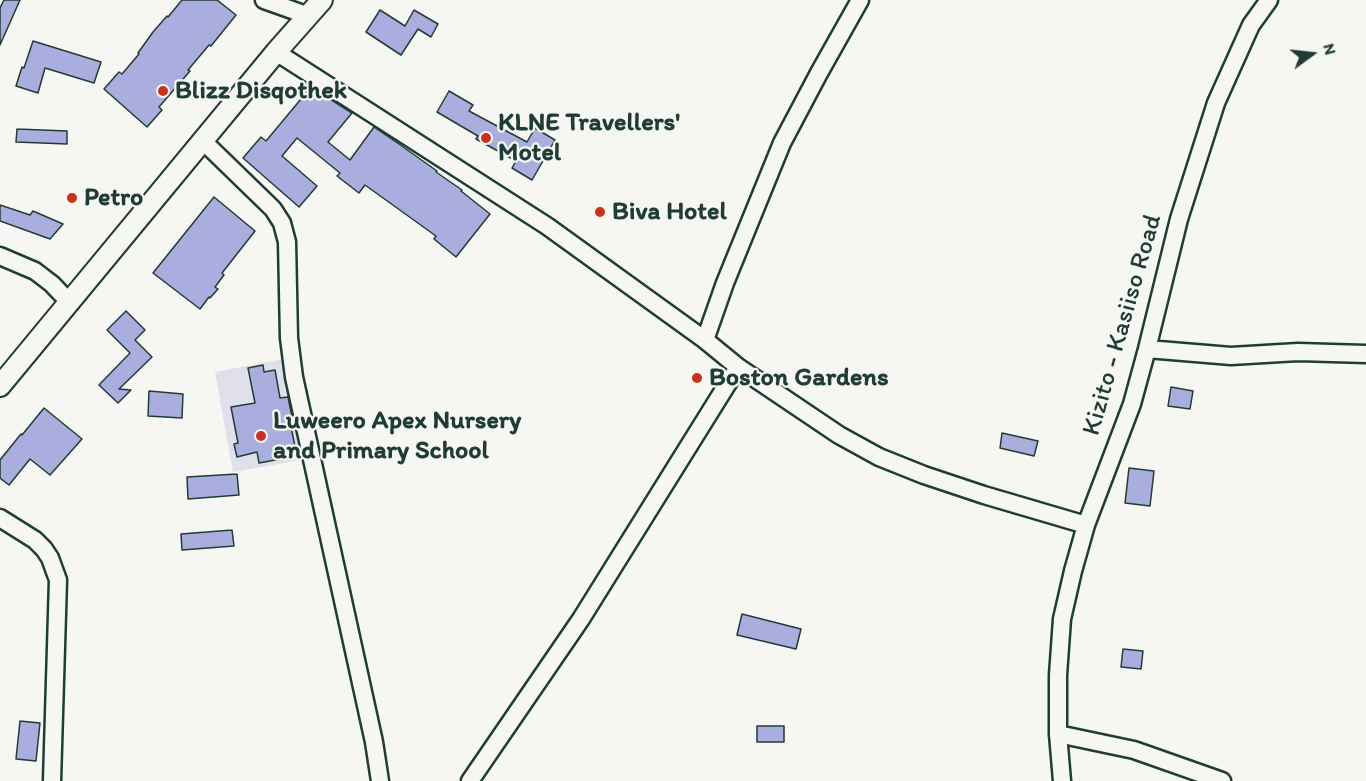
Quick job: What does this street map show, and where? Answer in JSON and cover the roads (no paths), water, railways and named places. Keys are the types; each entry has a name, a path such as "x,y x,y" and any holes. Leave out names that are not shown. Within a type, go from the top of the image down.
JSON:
{"main road":[{"path":"0,386 276,52 322,0"}],"street":[{"path":"264,0 309,16"},
{"path":"705,340 725,283 782,143 860,0"},
{"name":"Kizito - Kasiiso Road","path":"1062,781 1058,734 1058,675 1062,619 1073,571 1086,525 1132,404 1148,349 1179,219 1216,104 1251,25 1269,0"},
{"path":"276,52 547,226 705,340 738,367 839,435 879,457 924,475 1086,525"},
{"path":"203,141 273,209 282,223 287,242 289,338 294,377 374,742 380,781"},
{"path":"0,256 34,271 52,284 69,302"},
{"path":"1148,349 1231,356 1298,352 1366,354"},
{"path":"470,781 581,619 738,367"},
{"path":"0,518 35,540 44,549 58,580 52,781"},
{"path":"1058,734 1134,750 1222,781"}],"place":[{"name":"Blizz Disqothek","path":"163,91"},
{"name":"KLNE Travellers' Motel","path":"486,138"},
{"name":"Petro","path":"72,198"},
{"name":"Biva Hotel","path":"600,212"},
{"name":"Boston Gardens","path":"697,378"},
{"name":"Luweero Apex Nursery and Primary School","path":"261,436"}]}
